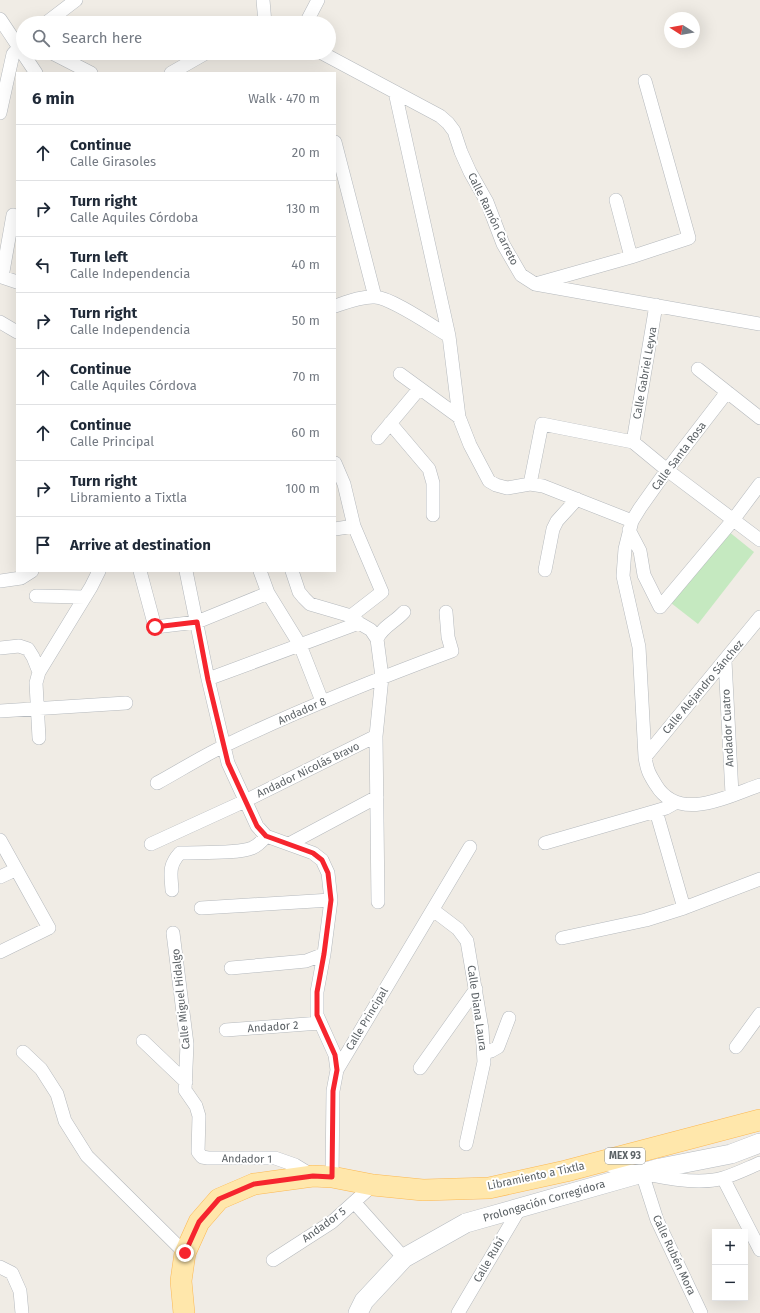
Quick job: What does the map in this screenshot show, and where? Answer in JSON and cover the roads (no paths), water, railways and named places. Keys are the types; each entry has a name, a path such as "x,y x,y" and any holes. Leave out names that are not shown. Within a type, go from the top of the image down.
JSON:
{"main road":[{"name":"Libramiento a Tixtla","path":"184,1313 181,1281 185,1253 199,1222 219,1199 254,1184 322,1177 373,1185 423,1190 489,1188 566,1171 760,1120"}],"street":[{"path":"55,16 76,0"},
{"path":"263,0 264,16"},
{"path":"310,16 318,0"},
{"path":"0,19 16,39"},
{"path":"0,113 4,75 13,54 16,51"},
{"path":"29,60 35,72"},
{"path":"66,60 89,72"},
{"path":"173,72 194,60"},
{"path":"335,60 395,92 449,336 459,417 470,445 489,481 507,488 530,484 543,486 577,499 631,526 640,551 644,575 660,607 733,520 760,484"},
{"path":"535,284 631,257 689,238 645,81"},
{"name":"Calle Ramón Carreto","path":"395,92 440,116 448,122 454,131 470,172 487,202 494,223 510,257 521,275 535,284 760,324"},
{"path":"336,146 375,297"},
{"path":"616,200 631,257"},
{"path":"10,214 2,278 16,282"},
{"path":"336,306 364,298 375,297 387,300 449,336"},
{"name":"Calle Gabriel Leyva","path":"633,442 656,305"},
{"path":"0,322 16,331"},
{"path":"698,369 760,418"},
{"path":"400,374 459,417"},
{"path":"378,438 420,389"},
{"name":"Calle Santa Rosa","path":"675,803 660,793 647,771 638,647 623,576 624,549 631,526 667,470 727,392"},
{"path":"390,423 429,469 434,483 433,515"},
{"path":"530,484 542,424 633,442 667,470 760,540"},
{"path":"208,680 300,645 355,620 382,592 354,526 344,484 336,465"},
{"path":"545,570 553,528 557,521 577,499"},
{"path":"336,529 354,526"},
{"path":"0,581 21,578 30,572"},
{"path":"39,738 36,683 39,672 85,597 98,572"},
{"path":"140,572 155,627 197,622 268,593"},
{"path":"186,572 223,747 228,763 257,826 266,836 313,853 322,860 328,873 331,900 324,954 317,992 317,1015 335,1055 337,1070"},
{"path":"260,572 268,593 300,645 322,701"},
{"path":"292,572 299,592 310,604 355,620 372,630 377,639 382,677 376,736 378,902"},
{"path":"36,596 85,597"},
{"path":"377,639 380,631 396,620 404,612"},
{"name":"Andador 8","path":"157,783 223,747 322,701 452,651 448,637 446,612"},
{"name":"Calle Alejandro Sánchez","path":"645,757 760,617"},
{"path":"0,648 19,646 28,649 39,672"},
{"name":"Andador Cuatro","path":"724,661 732,794"},
{"path":"0,711 126,703"},
{"name":"Andador Nicolás Bravo","path":"151,844 246,801 376,736"},
{"path":"545,843 666,808 675,803 689,806 704,804 760,784"},
{"path":"289,844 377,797"},
{"path":"656,811 684,908"},
{"path":"172,890 171,870 174,860 180,853 252,848 260,843 266,836"},
{"path":"0,840 48,928 0,952"},
{"path":"433,910 470,847"},
{"path":"0,877 15,870"},
{"path":"562,938 646,920 684,908 760,879"},
{"path":"201,908 331,900"},
{"name":"Calle Principal","path":"322,1177 337,1070 433,910"},
{"name":"Calle Diana Laura","path":"433,910 458,930 467,941 482,1029 484,1062 466,1144"},
{"name":"Calle Miguel Hidalgo","path":"174,933 187,1044 185,1090 196,1106 199,1116 198,1152 202,1157"},
{"path":"231,968 306,961 324,954"},
{"path":"420,1068 476,989"},
{"path":"736,1046 760,1014"},
{"path":"484,1053 498,1047 509,1018"},
{"name":"Andador 2","path":"226,1030 320,1023"},
{"path":"143,1041 186,1082"},
{"path":"23,1052 41,1069 57,1094 65,1121 87,1156 185,1253"},
{"name":"Prolongación Corregidora","path":"358,1313 364,1301 404,1258 466,1223 660,1168 731,1154 760,1143"},
{"name":"Andador 1","path":"202,1157 275,1158 322,1177"},
{"path":"597,1163 686,1181 708,1181 723,1178 760,1163"},
{"name":"Calle Rubén Mora","path":"642,1173 657,1220 702,1313"},
{"path":"723,1178 760,1250"},
{"name":"Andador 5","path":"273,1260 332,1222 373,1185"},
{"path":"354,1202 404,1258"},
{"name":"Calle Rubí","path":"458,1313 520,1208"},
{"path":"0,1267 12,1274 20,1291 22,1313"}]}
